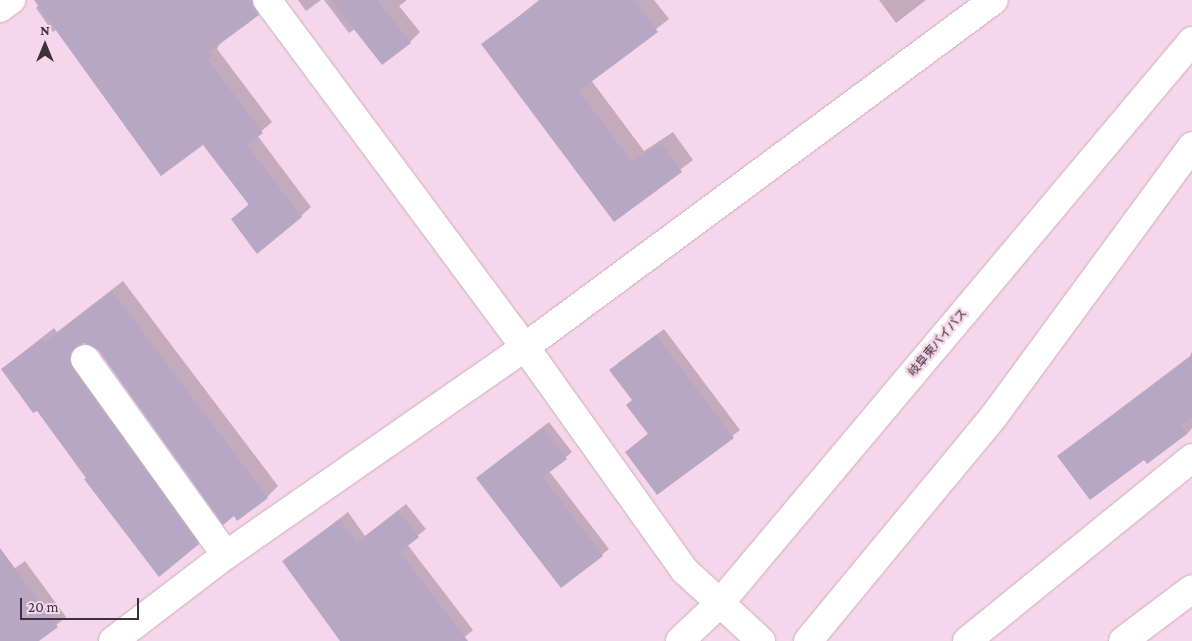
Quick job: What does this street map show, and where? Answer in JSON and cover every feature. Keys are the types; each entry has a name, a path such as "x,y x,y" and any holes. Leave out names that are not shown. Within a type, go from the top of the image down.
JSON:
{"main road":[{"path":"0,8 11,0"},
{"path":"267,0 525,347 684,570 761,641"},
{"path":"113,641 226,555 525,347 994,0"},
{"name":"岐阜東バイパス","path":"680,641 720,603 1192,40"},
{"path":"808,641 994,416 1192,146"},
{"path":"85,359 226,555"},
{"path":"968,641 1192,458"},
{"path":"1123,641 1192,589"}],"building":[{"path":"34,0 252,0 259,15 209,52 212,56 207,59 263,133 247,145 302,217 257,254 231,219 249,205 203,145 161,176"},
{"path":"331,0 377,0 411,43 382,65"},
{"path":"541,0 634,0 658,32 579,91 632,162 661,143 682,172 614,222 481,44"},
{"path":"112,291 268,498 237,521 234,516 223,525 98,350 84,343 76,347 69,360 72,368 199,544 159,577 84,479 86,478 37,411 33,413 1,369 43,338 46,342"},
{"path":"656,335 734,438 657,495 625,452 648,434 626,405 632,400 609,370"},
{"path":"1192,356 1192,417 1181,425 1187,434 1147,464 1144,460 1090,500 1057,456"},
{"path":"543,428 567,459 543,477 603,556 561,588 476,478"},
{"path":"398,511 419,537 400,552 468,641 340,641 282,561 340,519 357,543"},
{"path":"0,548 58,627 39,641 0,641"}]}
